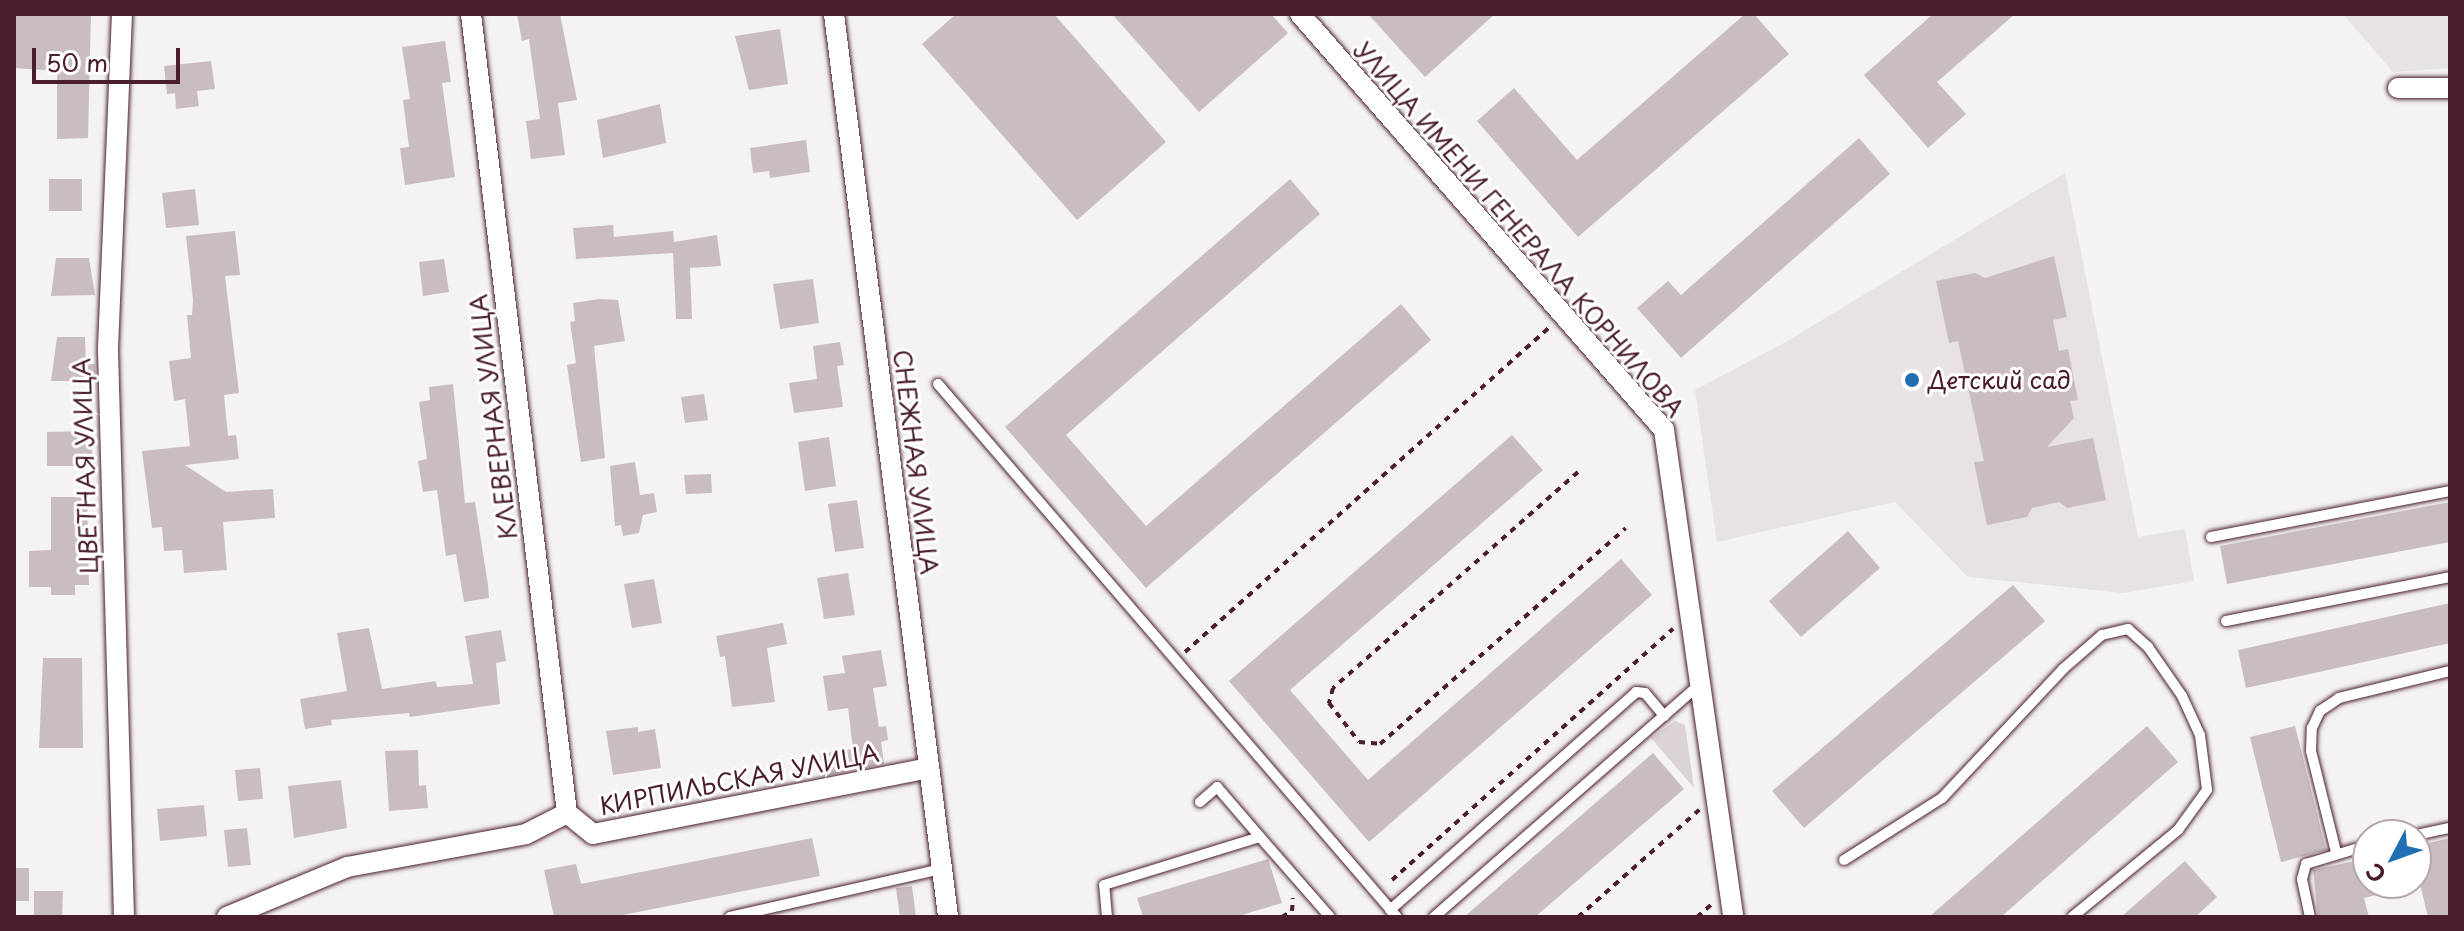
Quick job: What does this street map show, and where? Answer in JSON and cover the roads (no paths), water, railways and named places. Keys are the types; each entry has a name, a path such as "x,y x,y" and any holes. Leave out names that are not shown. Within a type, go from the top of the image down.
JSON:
{"street":[{"name":"ЦВЕТНАЯ УЛИЦА","path":"122,14 108,351 124,917"},
{"name":"КЛЕВЕРНАЯ УЛИЦА","path":"471,14 567,813"},
{"name":"СНЕЖНАЯ УЛИЦА","path":"834,14 948,917"},
{"name":"УЛИЦА ИМЕНИ ГЕНЕРАЛА КОРНИЛОВА","path":"1300,14 1664,430 1703,682 1733,917"},
{"path":"2398,88 2450,88"},
{"name":"КИРПИЛЬСКАЯ УЛИЦА","path":"567,813 593,834 929,768"},
{"path":"227,917 347,867 526,834 567,813"}],"lane":[{"path":"938,384 1393,913 1636,692 1645,693 1664,716"},
{"path":"2211,537 2450,491"},
{"path":"2226,621 2450,577"},
{"path":"1844,860 1942,798 2063,669 2102,635 2128,629 2148,647 2182,696 2200,735 2207,790 2178,830 2072,917"},
{"path":"2336,852 2311,751 2312,728 2320,711 2339,698 2450,671"},
{"path":"1434,917 1703,682"},
{"path":"1200,802 1217,787 1328,915"},
{"path":"1107,917 1104,885 1260,837"},
{"path":"2310,917 2302,879 2306,864 2352,848"},
{"path":"730,917 941,869"},
{"path":"1314,917 1328,915"}],"place":[{"name":"Детский сад","path":"1912,380"}]}
